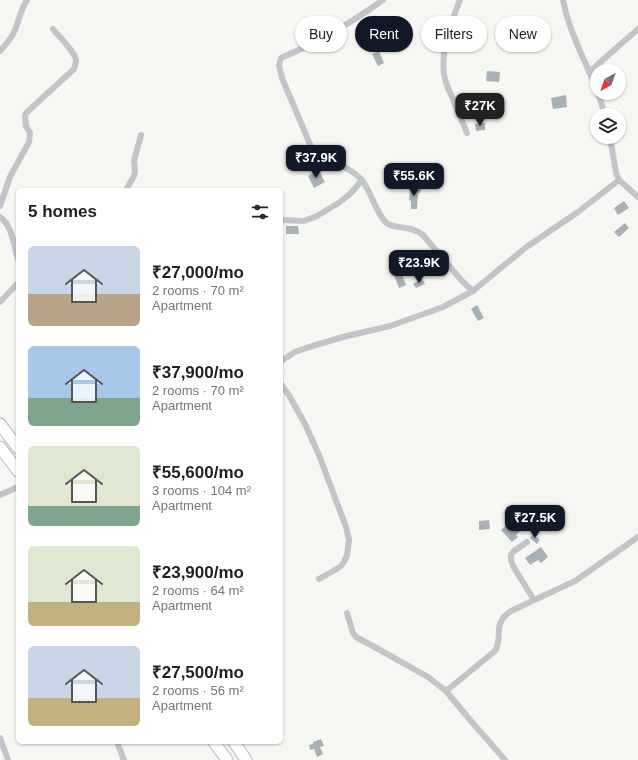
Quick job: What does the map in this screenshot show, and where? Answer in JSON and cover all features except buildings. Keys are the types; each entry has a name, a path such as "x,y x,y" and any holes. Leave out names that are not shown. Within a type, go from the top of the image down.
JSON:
{"highway":[{"path":"0,424 16,445"},
{"path":"0,447 16,468"},
{"path":"215,744 227,760"},
{"path":"235,744 246,760"}],"street":[{"path":"0,50 11,38 23,6 27,0"},
{"path":"383,0 348,23 310,45 281,58 279,65 282,78 312,149 318,155 330,162 345,167 362,180 385,221 398,227 412,229 423,235 462,280 473,290"},
{"path":"460,0 446,41 443,69 448,89 468,133"},
{"path":"563,0 568,18 589,72 638,29"},
{"path":"0,206 10,177 29,142 30,133 26,126 26,113 74,68 76,64 76,58 72,52 52,29"},
{"path":"127,188 134,176 134,161 141,135"},
{"path":"611,144 616,173 619,180 638,197"},
{"path":"283,220 304,221 317,216 340,202 351,193 362,180"},
{"path":"283,360 295,352 306,348 343,337 390,326 443,307 473,290 525,248 578,212 619,180"},
{"path":"0,217 13,232 16,248"},
{"path":"0,302 16,285"},
{"path":"283,387 290,397 319,455 346,527 349,540 347,555 344,562 340,567 319,579"},
{"path":"0,495 16,488"},
{"path":"446,691 494,651 498,643 499,624 507,614 579,578 638,537"},
{"path":"527,542 514,551 511,555 511,560 513,566 534,600"},
{"path":"347,613 353,633 356,637 428,677 446,691 505,760"},
{"path":"0,738 8,760"},
{"path":"118,744 124,760"}]}
